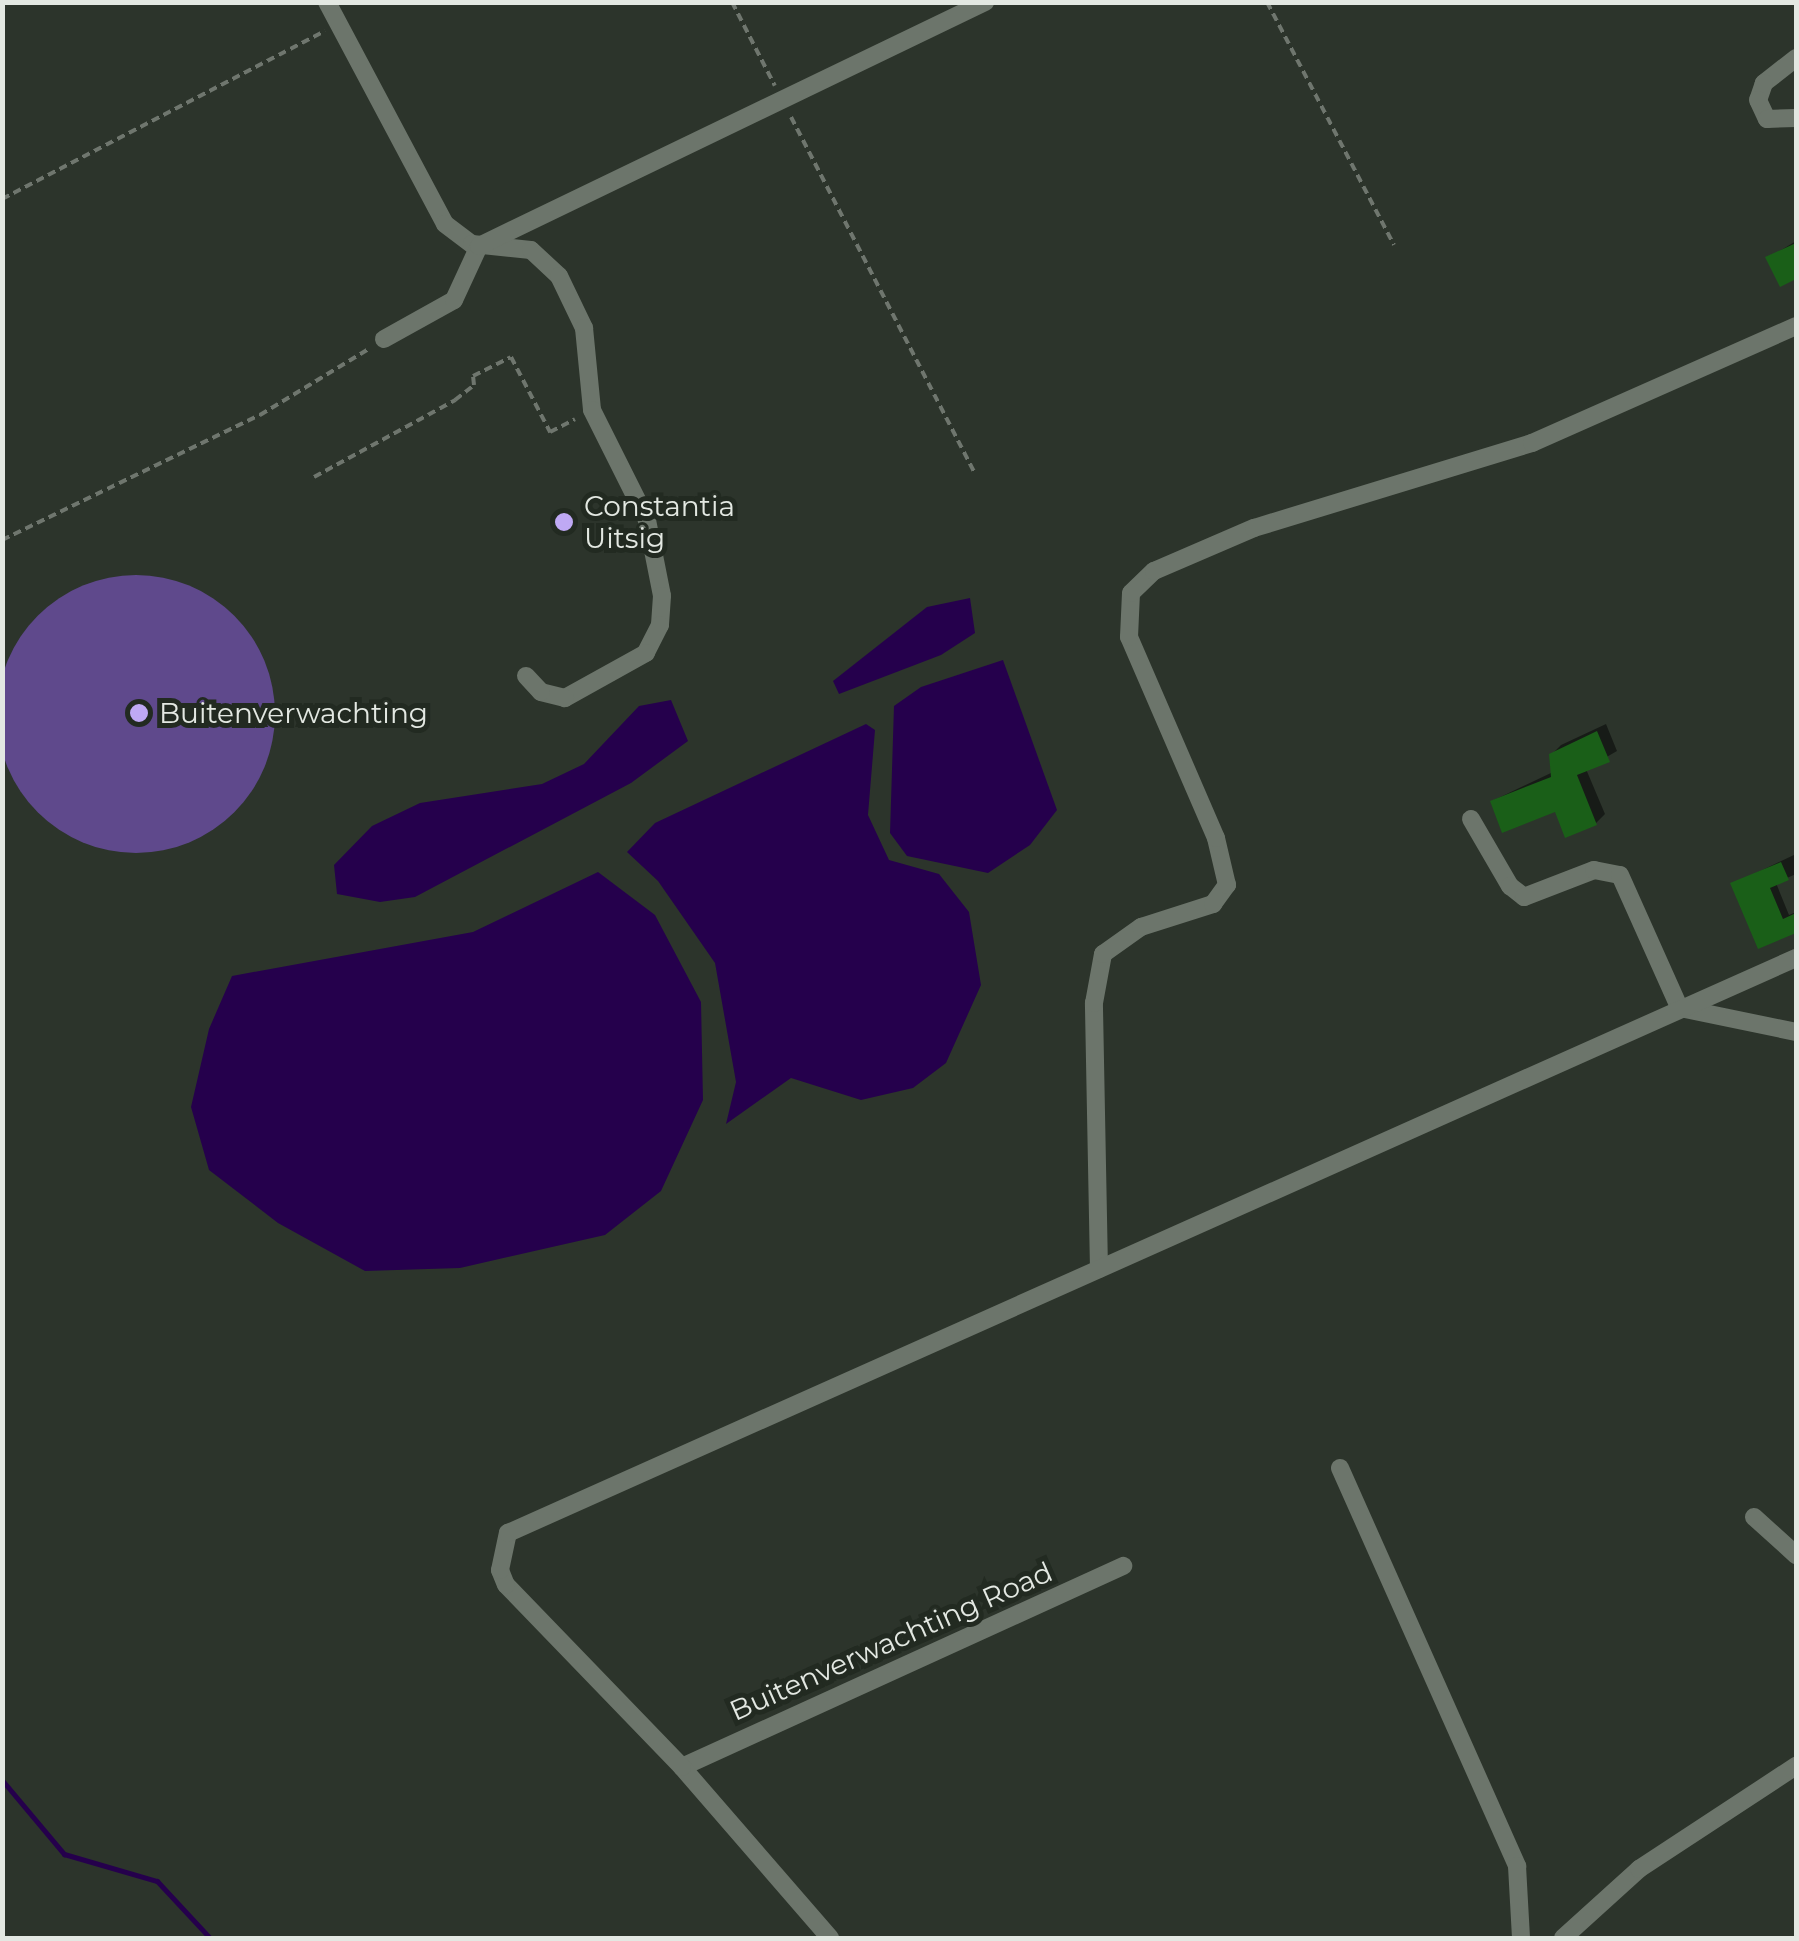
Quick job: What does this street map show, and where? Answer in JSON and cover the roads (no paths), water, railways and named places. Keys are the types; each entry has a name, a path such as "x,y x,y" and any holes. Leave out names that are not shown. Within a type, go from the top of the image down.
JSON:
{"street":[{"path":"327,2 437,212 455,234 478,246 531,250 558,276 584,328 592,410 648,520 660,625 646,652 572,695 541,692 526,676"},
{"path":"384,339 454,300 478,246 986,2"},
{"path":"1796,58 1758,94 1767,120 1796,118"},
{"path":"1099,1269 1094,1004 1103,954 1141,928 1213,904 1226,885 1216,838 1129,637 1131,593 1154,572 1254,528 1549,437 1796,326"},
{"path":"1471,818 1510,886 1524,897 1594,870 1620,875 1680,1009"},
{"path":"830,1938 682,1767 513,1594 501,1558 508,1533 1796,958"},
{"path":"1680,1009 1796,1032"},
{"path":"1340,1468 1517,1866 1521,1938"},
{"path":"1754,1517 1796,1555"},
{"name":"Buitenverwachting Road","path":"682,1767 1124,1566"},
{"path":"1563,1938 1639,1868 1796,1766"}],"waterway":[{"path":"2,1780 64,1854 157,1881 210,1938"}],"place":[{"name":"Constantia Uitsig","path":"564,522"},
{"name":"Buitenverwachting","path":"139,713"}]}
